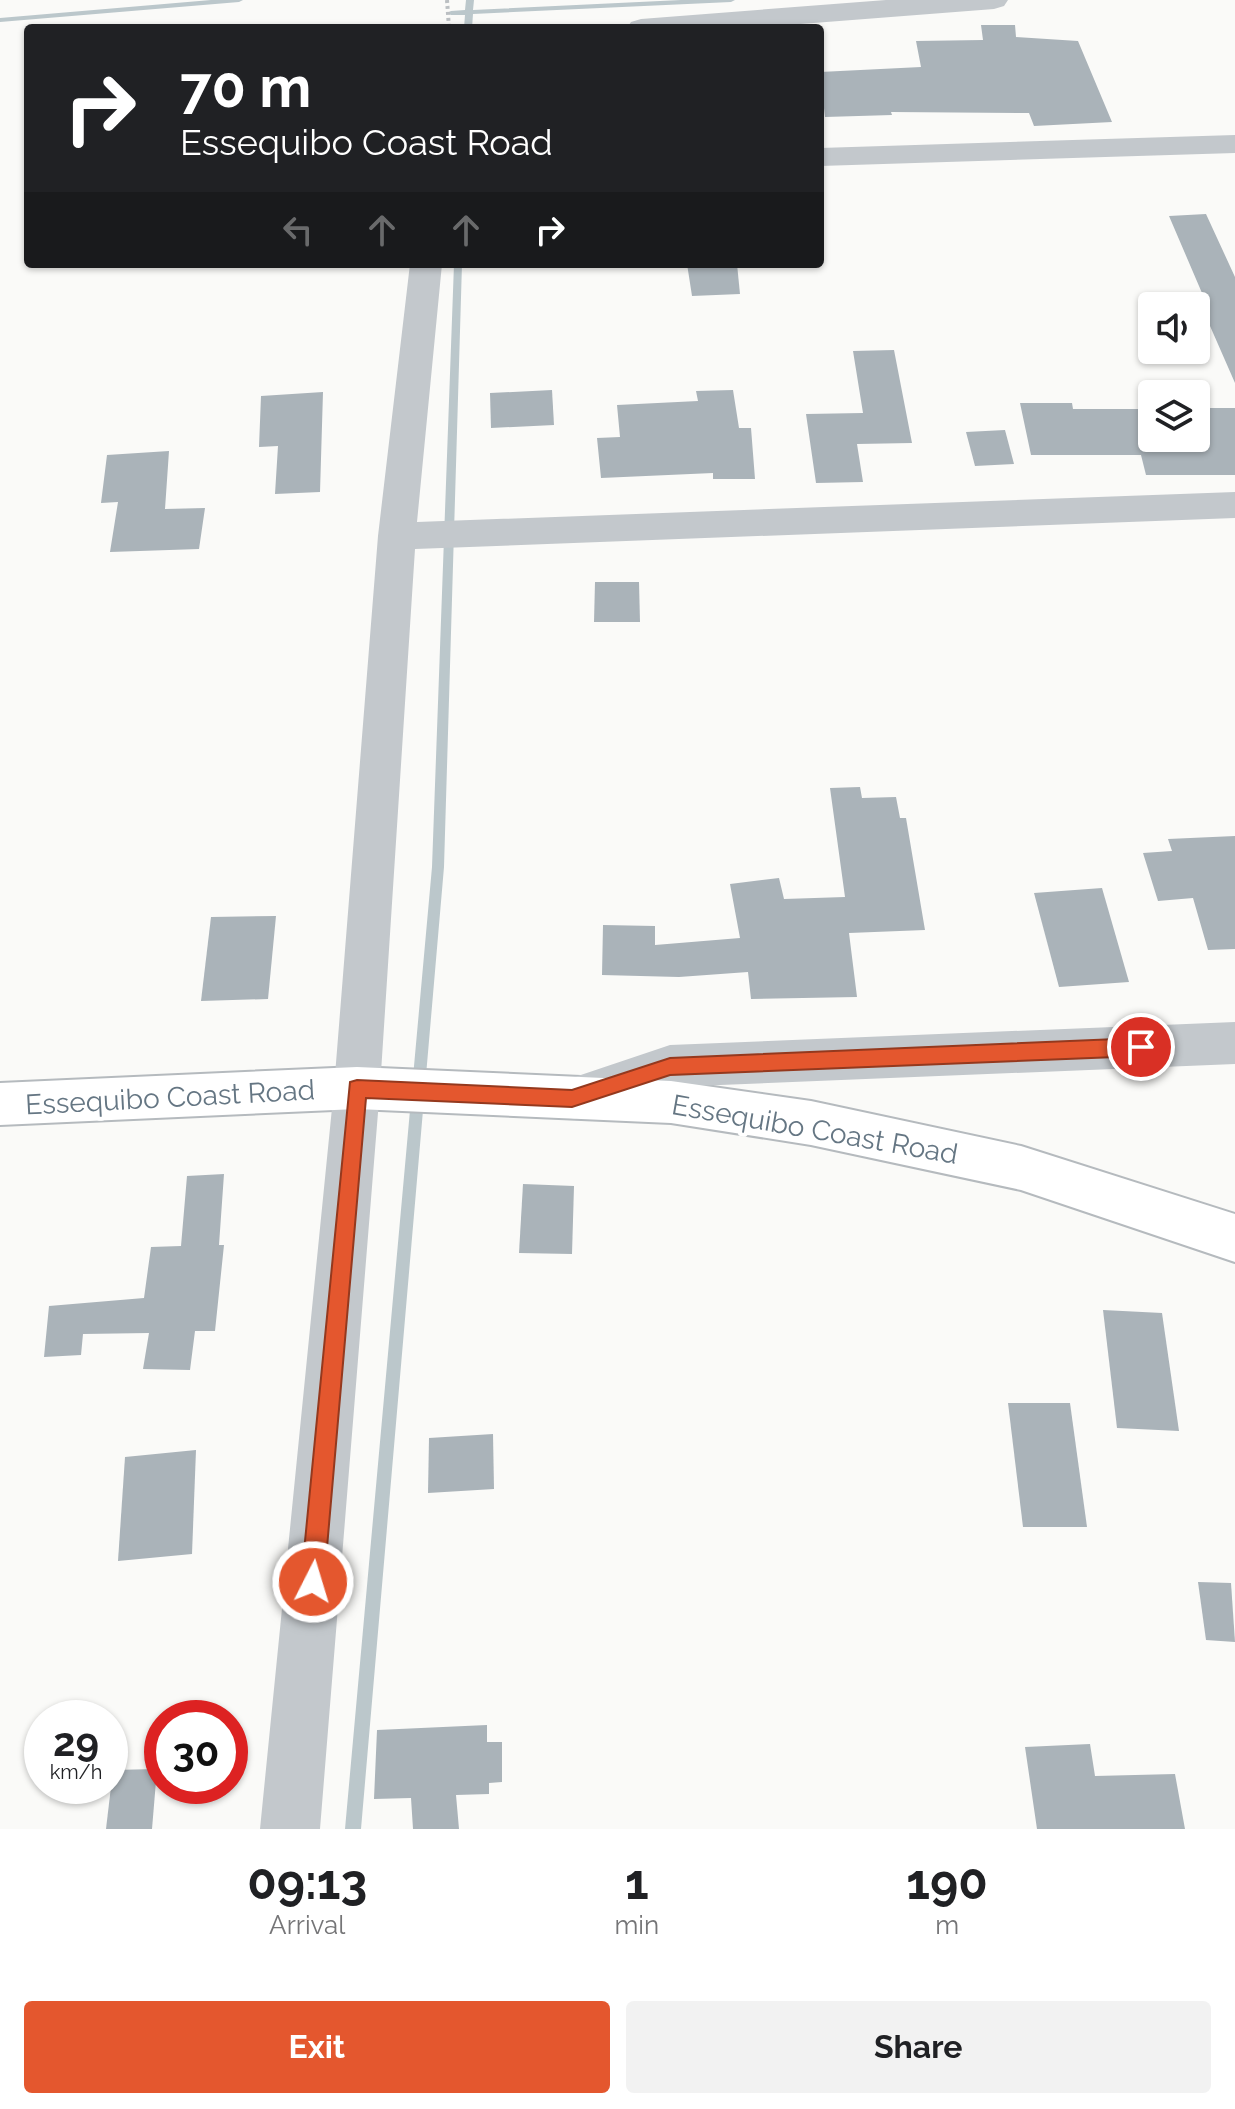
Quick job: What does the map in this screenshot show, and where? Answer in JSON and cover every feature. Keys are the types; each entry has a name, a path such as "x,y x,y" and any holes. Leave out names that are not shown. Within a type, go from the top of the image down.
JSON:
{"main road":[{"name":"Essequibo Coast Road","path":"0,1104 357,1088 671,1102 811,1123 1021,1168 1235,1238"}],"street":[{"path":"691,24 994,0"},
{"path":"824,157 1235,144"},
{"path":"290,1829 357,1088 397,536 426,268"},
{"path":"397,536 1235,505"},
{"path":"572,1099 670,1066 1235,1043"}],"path":[{"path":"447,0 449,24"}],"building":[{"path":"981,25 1015,25 1016,37 1078,41 1112,122 1034,126 1029,113 891,112 892,115 825,117 824,72 921,67 916,41 983,40"},
{"path":"1206,214 1235,277 1235,383 1210,326 1210,292 1202,292 1169,216"},
{"path":"688,268 737,268 740,294 692,296"},
{"path":"894,350 912,443 857,444 863,482 816,483 806,414 863,413 853,351"},
{"path":"552,390 554,425 491,428 490,393"},
{"path":"733,390 739,428 751,428 755,479 713,479 713,473 601,478 597,438 620,437 617,405 698,401 696,391"},
{"path":"323,392 320,492 275,494 278,446 259,447 261,396"},
{"path":"1020,403 1072,403 1073,409 1138,409 1138,452 1210,452 1210,408 1235,408 1235,475 1146,475 1141,455 1031,455"},
{"path":"1005,430 1014,464 975,466 966,432"},
{"path":"169,451 165,509 205,508 199,549 110,552 118,502 101,503 107,455"},
{"path":"595,582 639,582 640,622 594,622"},
{"path":"860,787 862,798 896,797 900,818 906,818 925,930 849,933 857,997 751,999 748,972 679,977 602,975 603,925 655,926 655,945 740,938 730,884 779,878 784,899 845,897 830,788"},
{"path":"1235,836 1235,949 1208,950 1193,898 1158,901 1143,853 1172,851 1168,839"},
{"path":"1102,888 1129,982 1059,987 1034,893"},
{"path":"276,916 268,999 201,1001 211,917"},
{"path":"224,1174 219,1245 224,1245 215,1331 195,1331 190,1370 143,1369 149,1333 83,1334 81,1355 44,1357 49,1306 144,1298 151,1247 181,1246 187,1176"},
{"path":"523,1184 574,1186 572,1254 519,1253"},
{"path":"1103,1310 1162,1313 1179,1431 1117,1428"},
{"path":"1008,1403 1070,1403 1087,1527 1023,1527"},
{"path":"493,1434 494,1489 428,1493 429,1438"},
{"path":"196,1450 192,1554 118,1561 125,1457"},
{"path":"1198,1582 1231,1583 1235,1642 1206,1640"},
{"path":"487,1725 487,1742 502,1742 502,1782 489,1783 489,1794 456,1795 459,1829 413,1829 411,1798 374,1799 377,1730"},
{"path":"1090,1744 1095,1776 1175,1774 1185,1829 1037,1829 1025,1747"},
{"path":"144,1769 144,1804 154,1804 152,1829 106,1829 109,1804 128,1804 128,1770"}],"waterway":[{"path":"0,20 239,0"},
{"path":"469,12 470,0"},
{"path":"469,12 731,0"},
{"path":"451,13 469,12"},
{"path":"468,24 469,12"},
{"path":"353,1829 438,867 458,268"}],"route":[{"path":"313,1582 357,1088 572,1099 670,1066 1141,1047"}]}
